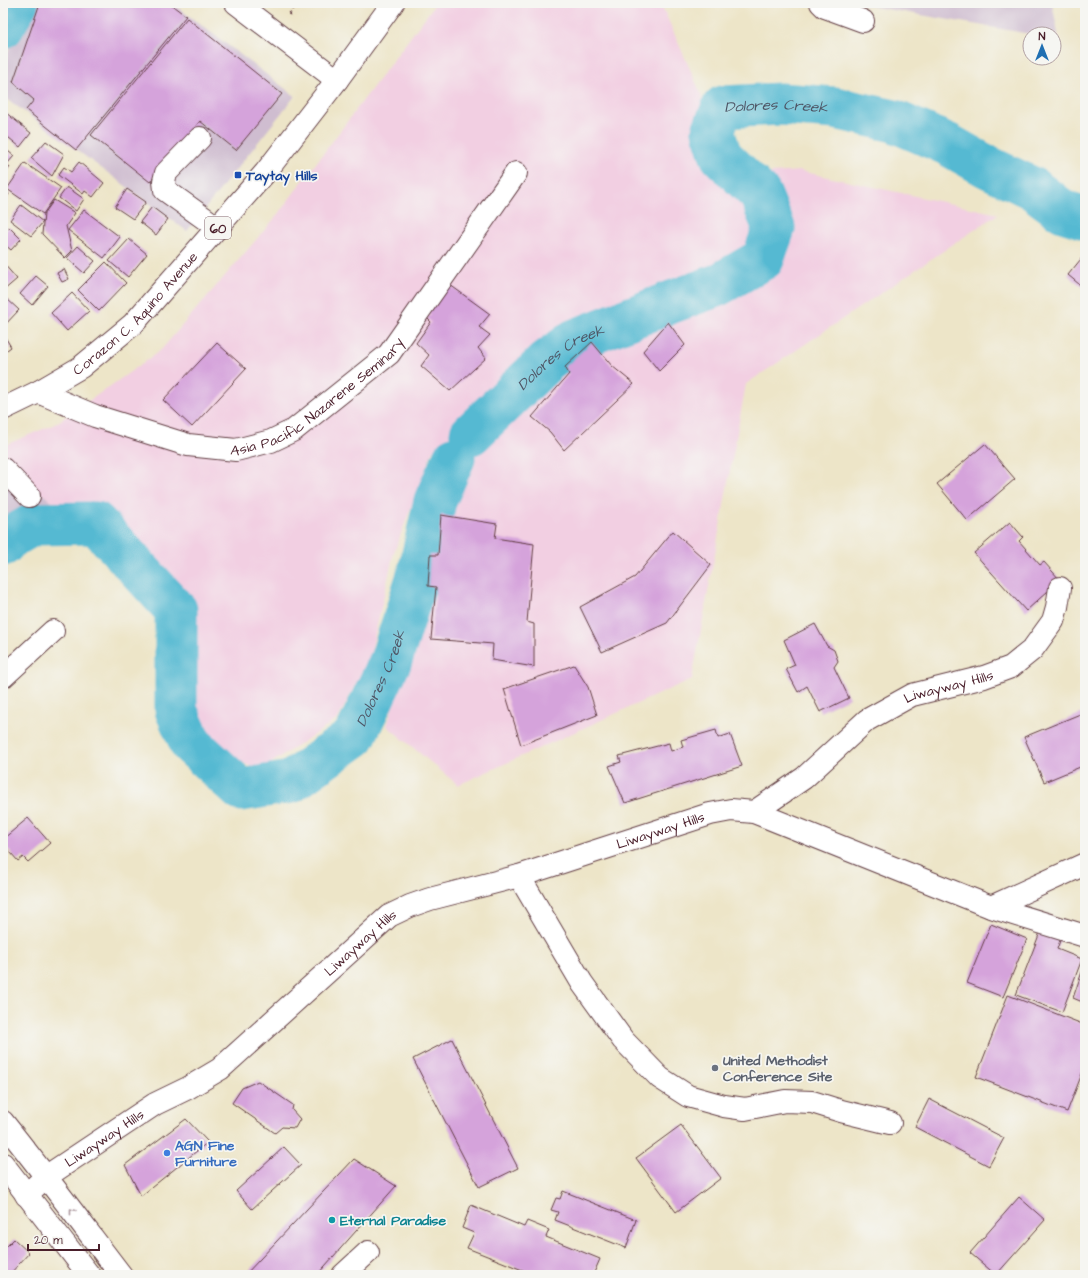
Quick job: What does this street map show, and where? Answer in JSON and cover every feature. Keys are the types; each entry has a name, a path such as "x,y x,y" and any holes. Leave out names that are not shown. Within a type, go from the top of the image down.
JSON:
{"street":[{"path":"236,3 337,80"},
{"name":"Corazon C. Aquino Avenue","path":"3,409 38,392 81,368 133,324 265,174 337,80 393,3"},
{"path":"821,3 825,7 863,21"},
{"path":"200,138 166,173 164,181 165,190 197,211 218,228"},
{"name":"Asia Pacific Nazarene Seminary","path":"38,392 95,416 188,445 236,450 271,441 294,430 389,354 516,173"},
{"path":"3,469 29,496"},
{"name":"Liwayway Hills","path":"754,812 804,778 866,720 912,695 984,676 1011,667 1032,650 1053,621 1060,588"},
{"path":"3,677 53,631"},
{"name":"Liwayway Hills","path":"26,1195 47,1176 155,1104 188,1088 220,1069 389,916 430,899 519,876 710,814 732,810 754,812 991,907 1085,936"},
{"path":"991,907 1085,864"},
{"path":"519,876 582,983 623,1040 660,1078 688,1096 724,1106 744,1109 785,1101 812,1102 890,1123"},
{"path":"3,1122 47,1176 57,1193 121,1275"},
{"path":"3,1164 89,1275"},
{"path":"343,1275 368,1252"}],"shaded area":[{"path":"31,3 172,3 295,96 187,231 3,96 3,68 14,33"},
{"path":"436,3 660,3 701,94 717,177 800,171 998,214 746,384 692,679 458,785 387,726 405,663 441,502 463,468 433,450 394,552 370,656 338,719 259,771 207,744 193,713 192,600 97,509 52,502 3,461 3,446 55,424 161,350 275,218"},
{"path":"852,3 1052,3 1056,26 1022,26 1022,33"},
{"path":"3,461 52,502 18,517 3,530"}],"building":[{"path":"40,3 169,3 186,16 76,150 26,110 34,100 13,82"},
{"path":"187,18 282,94 236,150 200,121 150,182 91,135"},
{"path":"5,112 31,133 20,147 3,133 3,114"},
{"path":"46,141 64,154 52,176 31,158"},
{"path":"3,147 14,156 7,164 10,167 3,176"},
{"path":"79,162 104,183 93,197 85,191 83,194 58,175 64,167 71,172"},
{"path":"25,163 61,188 43,214 7,189"},
{"path":"67,187 84,199 76,211 59,198"},
{"path":"127,189 146,202 133,219 115,207"},
{"path":"3,190 9,194 3,202"},
{"path":"54,200 75,213 66,226 72,251 65,258 42,234 44,214"},
{"path":"21,205 43,222 31,236 10,220"},
{"path":"152,207 168,219 156,235 140,222"},
{"path":"84,210 120,237 104,258 68,230"},
{"path":"9,227 21,239 11,250 3,243 3,233"},
{"path":"129,239 147,254 128,277 109,261"},
{"path":"78,246 95,261 84,273 67,258"},
{"path":"1085,254 1085,289 1068,275"},
{"path":"106,262 126,283 99,311 78,290"},
{"path":"3,263 17,279 3,291"},
{"path":"64,269 69,279 62,282 57,273"},
{"path":"36,276 48,286 32,305 20,294"},
{"path":"446,282 490,314 479,327 490,335 478,348 486,358 450,391 421,366 429,355 416,343 431,322 427,318 431,314 425,310"},
{"path":"72,293 89,311 67,331 51,313"},
{"path":"6,298 19,310 3,327 3,302"},
{"path":"668,322 685,345 659,371 643,351"},
{"path":"5,337 11,347 3,353 3,339"},
{"path":"592,342 612,366 634,384 564,450 550,432 532,417 569,374 565,367"},
{"path":"217,343 246,369 192,427 163,400"},
{"path":"985,444 1015,479 967,520 937,484"},
{"path":"441,515 497,524 495,538 534,544 527,622 534,624 534,667 492,660 493,644 431,639 436,587 428,586 430,555 438,555"},
{"path":"1010,522 1023,537 1019,541 1040,565 1044,562 1060,580 1026,611 974,553"},
{"path":"673,531 711,565 667,623 602,652 580,607 635,577"},
{"path":"815,624 827,646 834,650 838,661 834,667 849,698 820,712 807,686 798,692 786,669 795,665 784,640"},
{"path":"574,665 588,687 597,715 521,745 504,689"},
{"path":"1085,712 1085,765 1044,782 1024,737"},
{"path":"716,730 718,738 730,734 742,766 625,803 609,766 621,762 619,756 669,743 671,751 683,747 681,740"},
{"path":"28,818 50,843 28,862 23,857 18,861 3,844 3,839"},
{"path":"991,924 1027,939 1003,997 967,983"},
{"path":"1042,927 1062,935 1057,949 1082,959 1062,1012 1016,995"},
{"path":"1085,963 1085,1003 1073,998"},
{"path":"1008,995 1085,1025 1085,1066 1067,1112 976,1077"},
{"path":"452,1039 518,1168 479,1187 413,1059"},
{"path":"258,1081 293,1105 292,1110 300,1119 295,1128 282,1127 275,1133 232,1103 242,1088"},
{"path":"929,1099 1004,1138 989,1166 915,1127"},
{"name":"AGN Fine Furniture","path":"186,1119 208,1142 141,1196 125,1165"},
{"path":"681,1125 721,1178 676,1212 636,1158"},
{"path":"284,1147 301,1165 252,1209 236,1191"},
{"name":"Eternal Paradise","path":"354,1159 396,1186 317,1275 245,1275"},
{"path":"563,1191 636,1220 626,1248 555,1220 558,1212 551,1210 556,1198 560,1199"},
{"path":"1019,1197 1045,1220 996,1275 970,1253"},
{"path":"471,1205 524,1227 527,1221 549,1230 546,1237 600,1259 593,1275 535,1275 467,1248 474,1233 462,1228"},
{"path":"14,1239 29,1253 9,1275 3,1275 3,1250"}],"waterway":[{"name":"Dolores Creek","path":"3,27 17,3"},
{"name":"Dolores Creek","path":"471,434 546,362 575,340 718,285 763,259 774,228 760,194 721,156 713,131 723,107 780,104 835,108 894,121 947,144 986,166 1032,188 1063,211 1085,218"},
{"name":"Dolores Creek","path":"3,545 8,539 34,524 96,523 176,610 176,710 191,744 241,790 291,782 355,736 391,660 419,572 435,501 454,458"}],"place":[{"name":"Taytay Hills","path":"238,175"},
{"name":"United Methodist Conference Site","path":"715,1068"},
{"name":"AGN Fine Furniture","path":"167,1153"},
{"name":"Eternal Paradise","path":"332,1220"}]}
